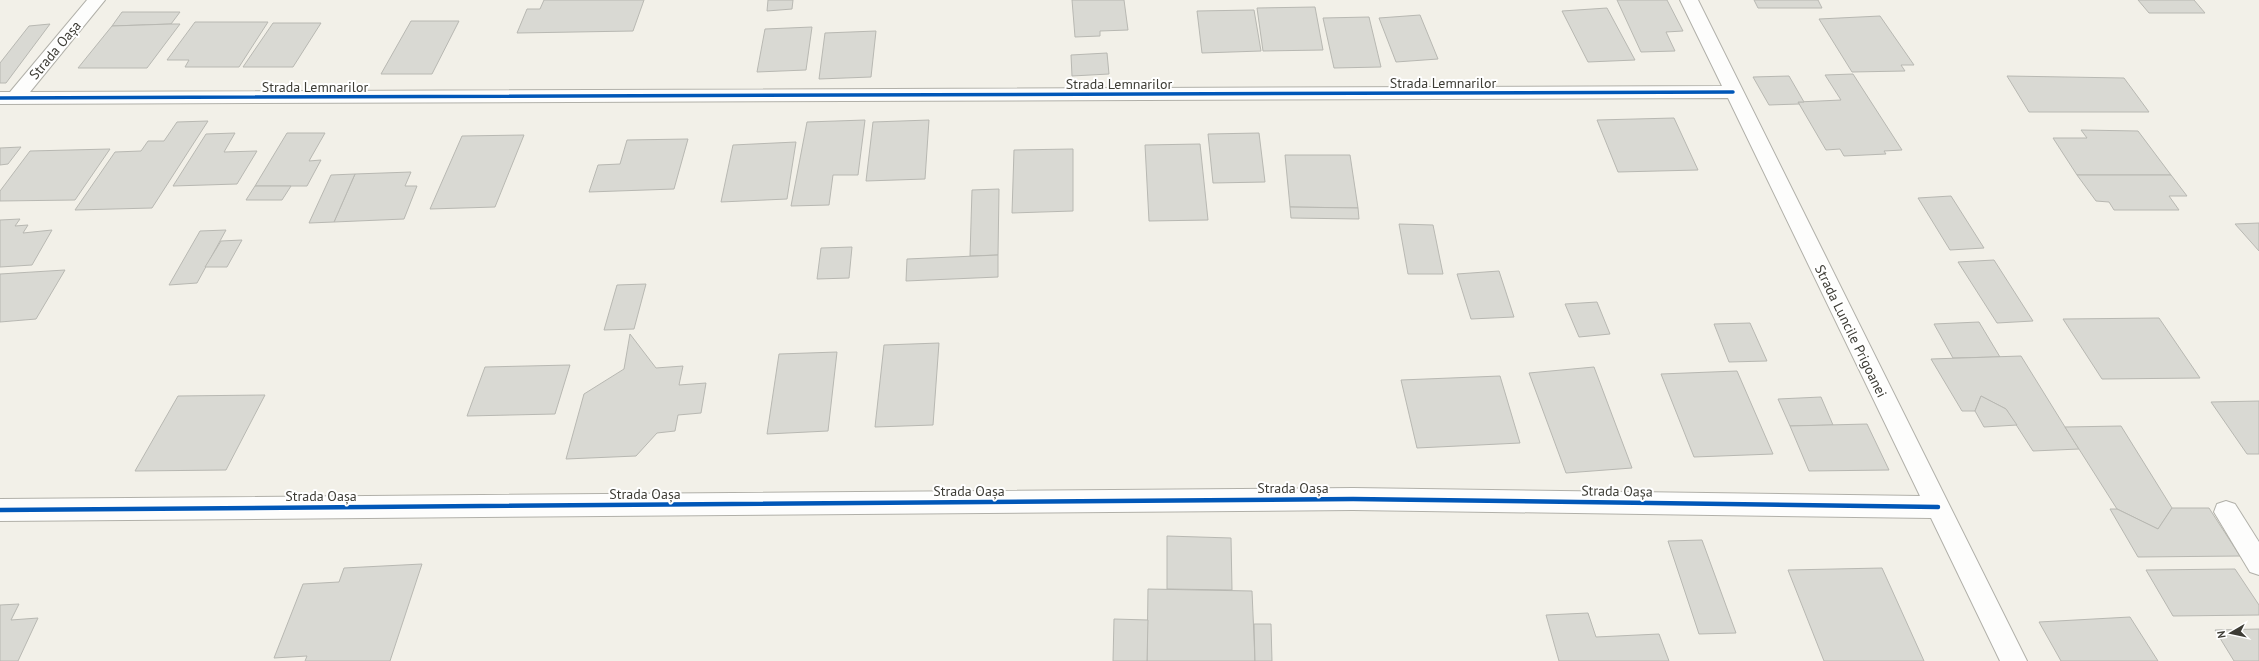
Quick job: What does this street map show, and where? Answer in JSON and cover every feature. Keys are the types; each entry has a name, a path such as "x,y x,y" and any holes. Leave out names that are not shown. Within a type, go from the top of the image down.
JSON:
{"street":[{"name":"Strada Oașa","path":"7,99 96,0"},
{"name":"Strada Luncile Prigoanei","path":"1688,0 2014,661"},
{"name":"Strada Lemnarilor","path":"7,99 1733,92"},
{"name":"Strada Oașa","path":"0,510 1346,499 1938,506"},
{"path":"2226,512 2259,564"}],"building":[{"path":"544,0 644,0 633,31 517,33 527,9 540,9"},
{"path":"768,0 793,0 792,9 767,11"},
{"path":"1072,0 1124,0 1128,30 1100,31 1100,36 1075,37"},
{"path":"1617,0 1667,0 1683,31 1666,32 1675,51 1641,52"},
{"path":"1754,0 1818,0 1822,8 1758,8"},
{"path":"2138,0 2194,0 2205,13 2149,13"},
{"path":"1315,7 1323,50 1263,51 1257,8"},
{"path":"1607,8 1635,60 1588,62 1562,11"},
{"path":"1254,10 1261,51 1202,53 1197,11"},
{"path":"122,12 180,12 171,24 112,26"},
{"path":"1420,15 1438,59 1396,62 1379,18"},
{"path":"1880,16 1914,65 1901,65 1905,71 1852,72 1819,19"},
{"path":"1369,17 1381,67 1334,68 1323,18"},
{"path":"411,21 459,21 432,74 381,74"},
{"path":"195,22 268,22 239,67 185,67 189,60 167,60"},
{"path":"273,23 321,23 293,67 243,67"},
{"path":"50,24 6,83 0,83 0,63 29,26"},
{"path":"180,24 147,68 78,68 112,26"},
{"path":"812,27 806,70 757,72 765,29"},
{"path":"876,31 871,77 819,79 825,33"},
{"path":"1107,53 1109,74 1072,76 1071,55"},
{"path":"1853,74 1902,150 1884,151 1886,154 1844,156 1840,149 1826,150 1798,102 1841,100 1825,75"},
{"path":"1789,76 1804,102 1798,102 1799,104 1769,105 1753,77"},
{"path":"2007,76 2124,78 2149,112 2029,112"},
{"path":"1674,118 1698,170 1618,172 1597,120"},
{"path":"865,120 858,175 833,175 829,205 791,206 807,122"},
{"path":"929,120 925,179 866,181 873,122"},
{"path":"208,121 152,208 75,210 115,152 141,151 148,141 164,141 177,122"},
{"path":"2081,130 2138,131 2171,175 2077,175 2053,138 2087,138"},
{"path":"235,133 224,152 257,151 237,184 173,186 206,134"},
{"path":"287,133 325,133 309,161 321,160 307,186 255,186"},
{"path":"1259,133 1265,182 1213,183 1208,134"},
{"path":"524,135 495,207 430,209 462,136"},
{"path":"688,139 674,189 589,192 598,165 620,164 627,140"},
{"path":"796,142 787,199 721,202 733,145"},
{"path":"1200,144 1208,220 1149,221 1145,145"},
{"path":"21,147 8,164 0,165 0,148"},
{"path":"110,149 75,200 0,201 0,191 30,151"},
{"path":"1073,149 1073,211 1012,213 1014,150"},
{"path":"1285,155 1350,155 1358,208 1290,207"},
{"path":"411,172 405,186 417,186 404,219 334,222 355,174"},
{"path":"355,174 334,222 309,223 331,175"},
{"path":"2077,175 2171,175 2187,196 2169,196 2179,210 2114,210 2109,202 2096,201"},
{"path":"255,186 291,186 282,200 246,200"},
{"path":"999,189 998,255 970,256 972,190"},
{"path":"1951,196 1984,248 1950,250 1918,198"},
{"path":"1290,207 1358,208 1359,219 1291,218"},
{"path":"20,219 15,226 28,225 23,233 52,230 32,265 0,267 0,220"},
{"path":"2259,223 2259,251 2235,224"},
{"path":"1399,224 1433,225 1443,274 1408,274"},
{"path":"226,230 197,283 169,285 200,231"},
{"path":"242,240 227,267 205,267 221,241"},
{"path":"852,247 849,278 817,279 821,248"},
{"path":"998,255 998,277 906,281 907,259"},
{"path":"1994,260 2033,321 1997,323 1958,262"},
{"path":"65,270 36,319 0,322 0,274"},
{"path":"1499,271 1514,317 1471,319 1457,274"},
{"path":"646,284 634,329 604,330 617,285"},
{"path":"1597,302 1610,334 1579,337 1565,304"},
{"path":"2159,318 2200,378 2102,379 2063,319"},
{"path":"1979,322 2000,357 1953,358 1934,324"},
{"path":"1750,323 1767,361 1729,362 1714,324"},
{"path":"630,334 656,368 683,366 679,385 706,383 701,413 678,415 675,431 657,433 636,456 566,459 584,394 624,369"},
{"path":"939,343 933,425 875,427 884,345"},
{"path":"837,352 828,431 767,434 779,354"},
{"path":"2021,356 2079,449 2033,451 2006,409 1981,396 1975,411 1962,411 1931,359"},
{"path":"570,365 555,414 467,416 485,367"},
{"path":"1594,367 1632,468 1566,473 1529,373"},
{"path":"1737,371 1773,454 1694,457 1661,374"},
{"path":"1500,376 1520,443 1417,448 1401,380"},
{"path":"265,395 226,470 135,471 178,396"},
{"path":"1981,396 2006,409 2017,425 1984,427 1975,411"},
{"path":"1821,397 1833,425 1790,426 1778,399"},
{"path":"2259,401 2259,454 2247,454 2211,402"},
{"path":"1867,424 1889,470 1809,471 1790,426"},
{"path":"2121,426 2172,508 2158,529 2117,509 2065,427"},
{"path":"2172,508 2209,508 2240,556 2138,557 2110,509 2117,509 2158,529"},
{"path":"1167,536 1231,538 1232,590 1167,589"},
{"path":"1702,540 1736,633 1699,634 1668,541"},
{"path":"422,564 390,661 305,661 307,656 274,658 303,584 339,582 344,568"},
{"path":"1882,568 1924,661 1824,661 1788,570"},
{"path":"2235,569 2259,605 2259,615 2173,616 2146,570"},
{"path":"1148,589 1252,591 1255,661 1147,661"},
{"path":"19,604 11,620 38,618 18,661 0,661 0,605"},
{"path":"1588,613 1596,637 1659,634 1669,661 1559,661 1546,615"},
{"path":"2130,617 2158,661 2061,661 2039,622"},
{"path":"1114,619 1148,620 1147,661 1113,661"},
{"path":"1254,624 1271,624 1272,661 1255,661"},
{"path":"2259,629 2259,661 2234,661 2215,630"}],"cycle path":[{"path":"0,98 1733,92"},
{"path":"0,510 1353,499 1938,507"}]}
